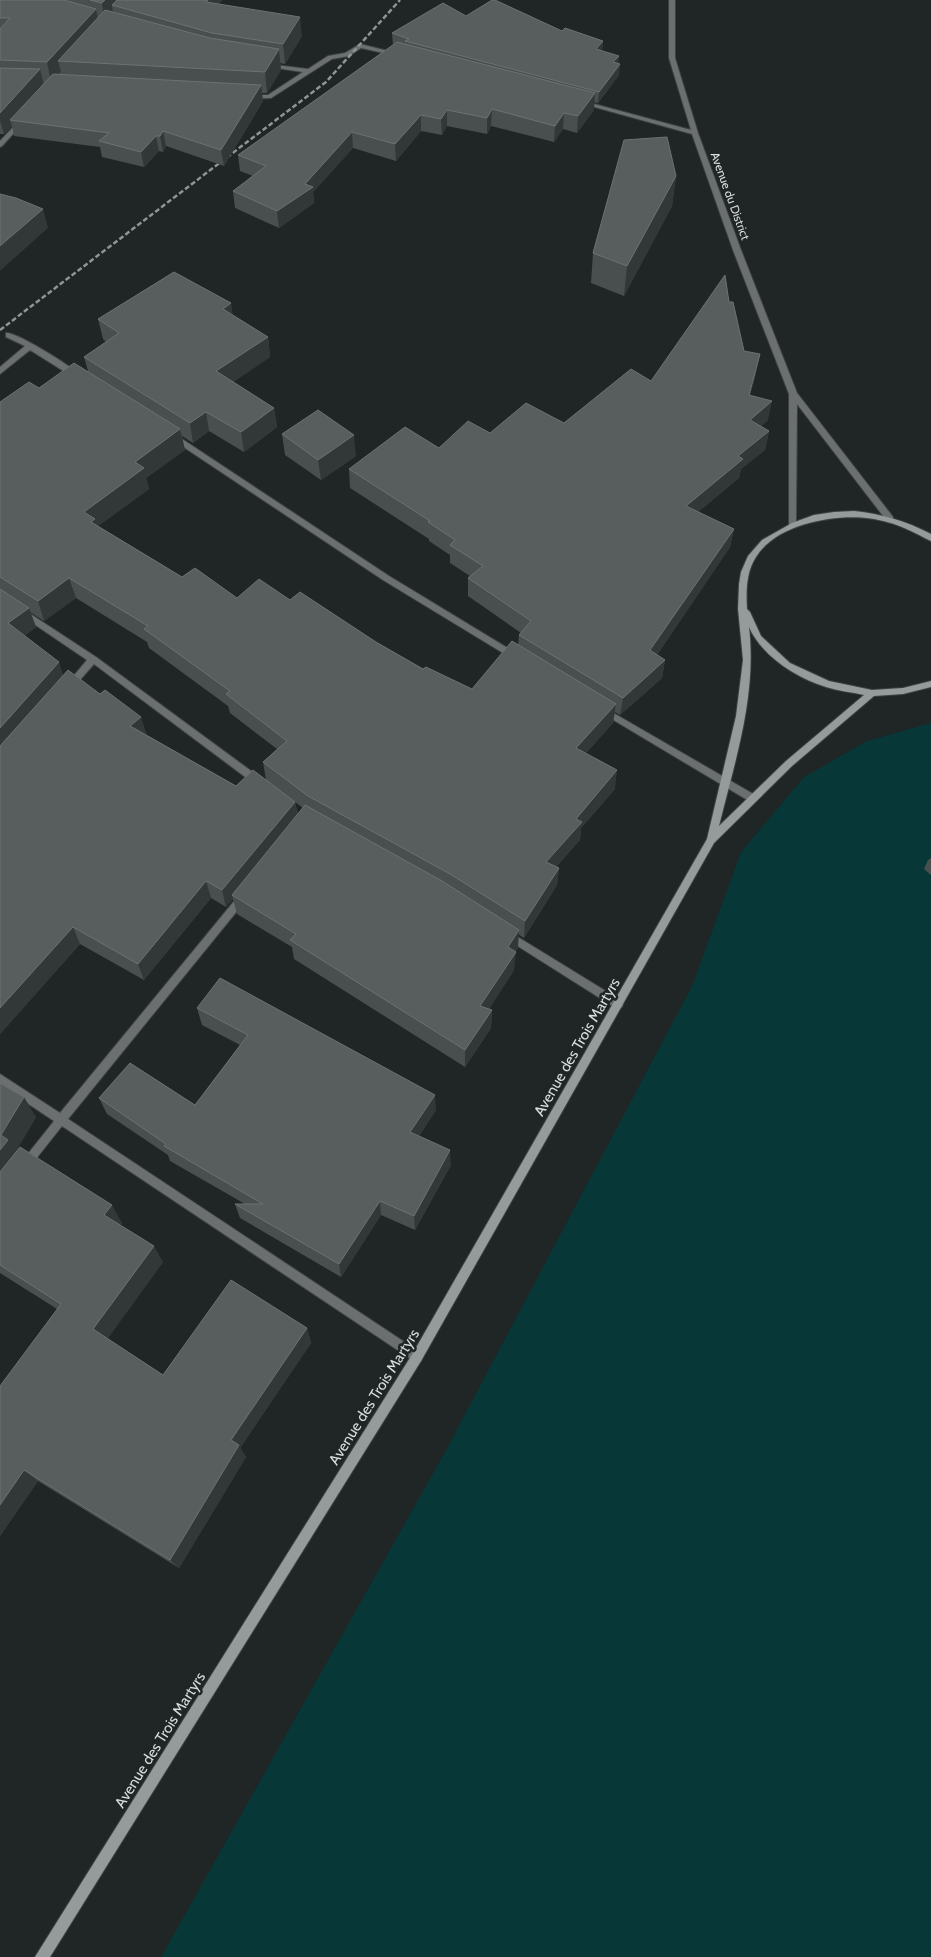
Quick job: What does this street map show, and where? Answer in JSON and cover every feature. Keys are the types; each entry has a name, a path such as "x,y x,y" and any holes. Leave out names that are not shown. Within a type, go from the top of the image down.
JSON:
{"main road":[{"name":"Avenue des Trois Martyrs","path":"711,840 737,734 743,700 746,660 742,581 751,558 768,539 792,525 814,518 838,514 890,519 920,531 931,538"},
{"path":"743,606 758,638 787,665 827,684 872,693 903,691 931,684"},
{"name":"Avenue des Trois Martyrs","path":"42,1957 418,1357 711,840 752,798 824,731 872,693"}],"street":[{"name":"Avenue du District","path":"672,0 672,58 695,133 737,250 793,394 890,519"},
{"path":"242,96 269,97 330,57 347,55 360,46 404,56"},
{"path":"260,63 308,71"},
{"path":"572,100 695,133"},
{"path":"0,145 27,115"},
{"path":"9,334 80,378"},
{"path":"0,371 30,346"},
{"name":"Avenue du District","path":"792,525 793,394"},
{"path":"163,430 386,578 528,665"},
{"path":"0,597 93,659 268,789"},
{"path":"62,694 93,659"},
{"path":"595,706 752,798"},
{"path":"18,1172 251,888"},
{"path":"504,932 618,1004"},
{"path":"0,1079 418,1357"}],"shaded area":[{"path":"931,723 931,1957 161,1957 445,1452 692,986 741,852 804,777 867,741"}],"building":[{"path":"0,0 64,0 96,9 47,62 0,60 0,29 10,18 0,18"},
{"path":"90,0 105,0 102,3"},
{"path":"117,0 208,0 206,2 300,17 283,44 212,33 112,5"},
{"path":"492,0 562,31 565,28 603,41 596,49 619,56 613,62 620,64 599,92 405,41 409,39 392,33 443,3 466,16"},
{"path":"105,10 210,38 279,49 265,72 58,61"},
{"path":"397,42 595,93 578,116 564,113 555,126 492,109 487,118 447,110 441,119 421,115 395,144 352,132 305,184 313,187 277,211 233,191 266,166 238,155"},
{"path":"0,68 40,69 0,113"},
{"path":"53,74 261,85 221,150 163,131 160,136 156,136 141,152 99,141 109,133 10,120"},
{"path":"667,137 676,176 627,266 593,253 624,140"},
{"path":"0,194 43,209 0,246"},
{"path":"174,272 231,303 223,309 268,337 216,371 274,408 241,432 206,412 190,423 84,357 119,333 98,319"},
{"path":"725,275 729,302 733,302 744,351 760,354 749,395 772,401 750,420 769,431 738,456 743,459 686,506 734,529 650,650 665,660 623,698 519,635 531,621 468,578 483,566 450,545 455,540 428,522 430,521 349,469 405,427 439,448 468,421 490,433 526,403 564,423 631,369 651,381"},
{"path":"74,363 180,429 135,462 144,468 84,512 95,519 91,522 182,577 195,568 237,598 259,579 290,600 300,592 376,642 423,669 426,667 472,689 512,641 616,704 576,748 617,770 576,819 582,822 546,862 559,868 525,921 450,874 308,796 263,762 287,741 226,694 230,691 144,629 148,626 69,578 38,601 0,577 0,402 29,382 39,388"},
{"path":"318,410 354,435 318,460 282,434"},
{"path":"0,589 29,608 8,623 59,662 0,728"},
{"path":"68,670 100,694 105,690 141,717 130,726 236,786 253,770 295,802 222,890 206,881 138,964 73,927 0,1008 0,746"},
{"path":"305,805 442,881 519,930 508,947 516,952 480,1006 492,1010 465,1050 290,940 296,934 232,895"},
{"path":"220,978 435,1095 410,1132 450,1150 414,1216 380,1201 339,1264 235,1204 263,1204 164,1146 166,1144 99,1098 130,1063 195,1105 248,1035 197,1008"},
{"path":"0,1083 24,1097 1,1135 8,1140 0,1150"},
{"path":"20,1147 112,1205 104,1215 154,1246 93,1329 163,1375 231,1280 307,1328 231,1440 239,1445 170,1560 24,1470 0,1505 0,1386 61,1304 0,1265 0,1172"}],"railway":[{"path":"0,330 326,82 400,0"}]}
